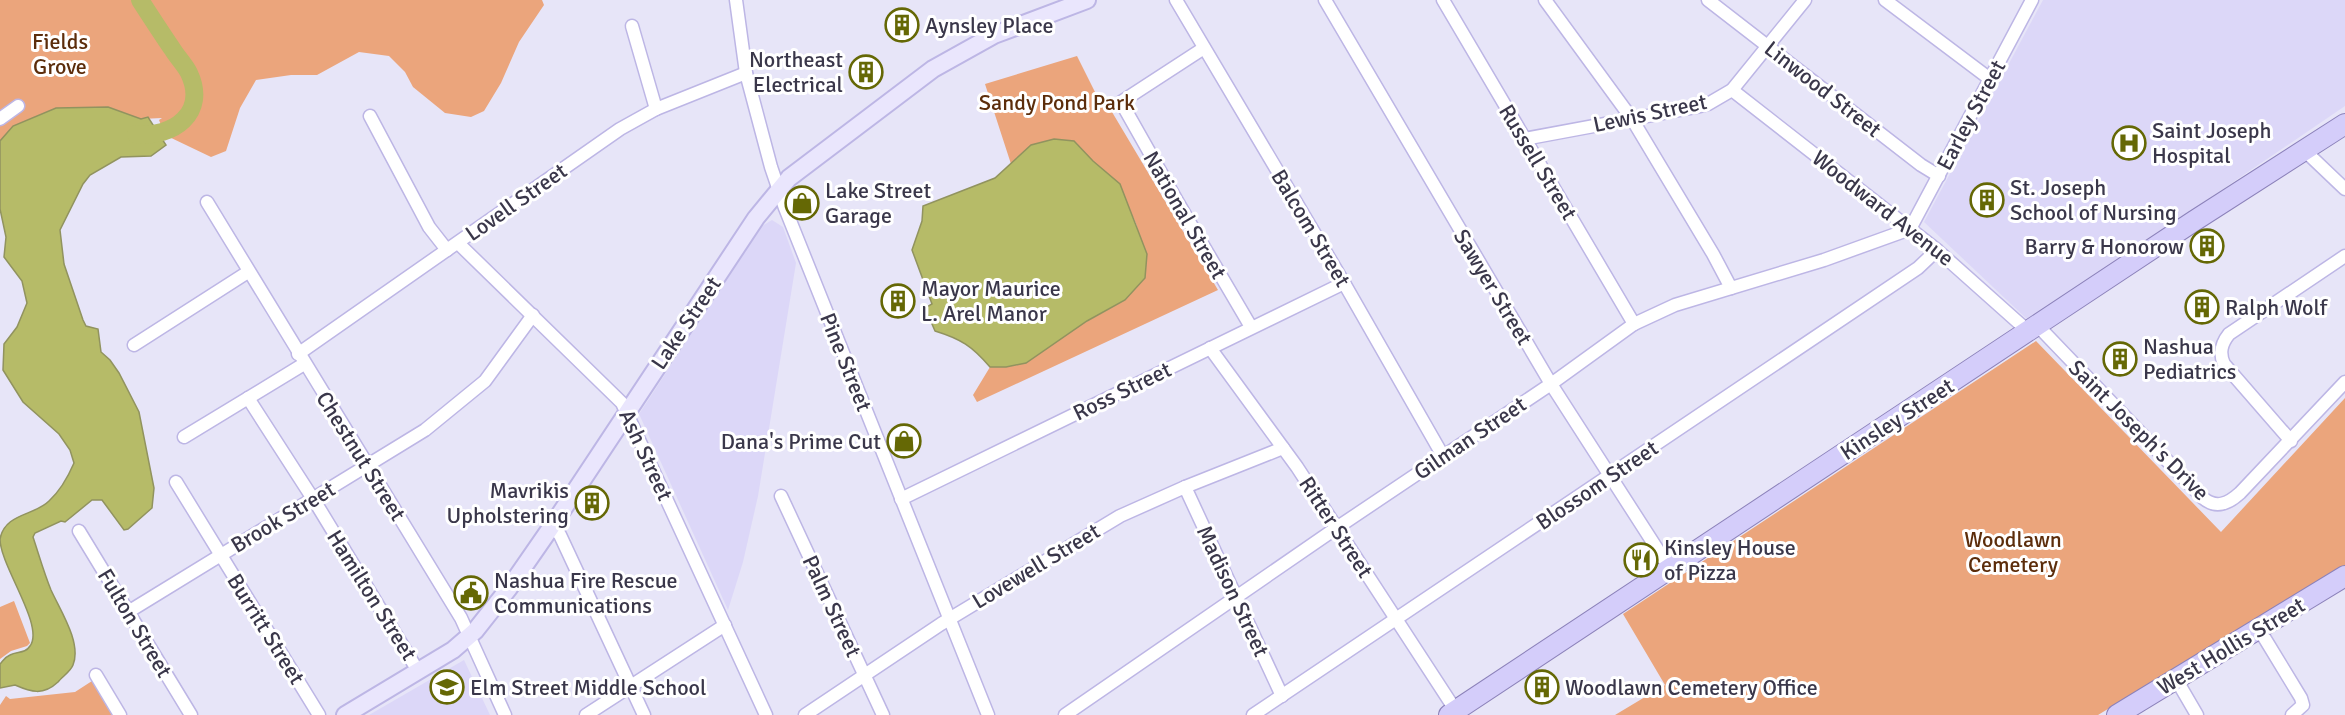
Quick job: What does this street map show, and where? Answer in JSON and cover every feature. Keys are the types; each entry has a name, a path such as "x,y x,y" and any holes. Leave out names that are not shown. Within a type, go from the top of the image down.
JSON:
{"main road":[{"name":"Kinsley Street","path":"1453,713 2345,124"},
{"name":"West Hollis Street","path":"2117,715 2345,576"}],"street":[{"name":"Pine Street","path":"736,0 746,73 771,167 796,239 988,715"},
{"name":"Lake Street","path":"345,715 457,648 470,637 509,588 552,526 731,254 789,178 905,89 950,58 994,35 1086,0"},
{"name":"Balcom Street","path":"1176,0 1443,456"},
{"name":"Sawyer Street","path":"1324,0 1551,384 1670,569"},
{"name":"Russell Street","path":"1443,0 1634,324"},
{"path":"1545,0 1632,119 1720,265 1731,288"},
{"name":"Linwood Street","path":"1708,0 1921,165 1939,176"},
{"name":"Lewis Street","path":"1524,140 1696,107 1718,99 1732,90 1769,47 1804,0"},
{"path":"1885,0 1990,79"},
{"name":"Earley Street","path":"1910,229 2032,0"},
{"path":"632,26 656,109"},
{"name":"National Street","path":"1204,48 1121,102 1251,327"},
{"name":"Lovell Street","path":"184,437 248,398 447,250 620,129 656,109 746,73"},
{"name":"Woodward Avenue","path":"1732,90 1937,250 2033,329"},
{"path":"0,119 18,106"},
{"path":"370,116 429,226 447,250"},
{"path":"2304,150 2345,189"},
{"name":"Chestnut Street","path":"207,202 462,621 505,715"},
{"name":"Gilman Street","path":"1065,715 1551,384 1634,324 1675,305 1824,260 1910,229"},
{"name":"Ash Street","path":"458,243 616,395 627,414 766,715"},
{"name":"Blossom Street","path":"1253,715 1918,268 1937,250"},
{"path":"2291,441 2224,364 2221,354 2223,343 2229,334 2345,256"},
{"path":"134,345 248,272"},
{"name":"Ross Street","path":"901,499 1251,327 1344,284"},
{"name":"Brook Street","path":"128,612 425,430 483,383 533,315"},
{"name":"Saint Joseph's Drive","path":"2033,329 2209,503 2220,505 2232,500 2291,441 2345,382"},
{"name":"Ritter Street","path":"1210,348 1283,448 1337,528 1397,619 1453,713"},
{"name":"Hamilton Street","path":"248,398 418,671"},
{"name":"Lovewell Street","path":"805,715 950,619 1120,516 1283,448"},
{"name":"Burritt Street","path":"176,482 319,715"},
{"name":"Madison Street","path":"1185,487 1282,696"},
{"name":"Palm Street","path":"781,496 882,715"},
{"path":"552,526 560,536 644,715"},
{"name":"Fulton Street","path":"79,531 191,715"},
{"path":"586,715 724,625"},
{"path":"2259,629 2301,698 2303,705 2292,715"},
{"path":"96,675 120,715"},
{"path":"2176,679 2197,715"}],"shaded area":[{"name":"Saint Joseph Hospital","path":"2043,0 2345,0 2345,106 2029,321 1924,222"},
{"path":"108,107 141,119 148,117 166,145 151,156 121,157 90,175 83,184 60,230 64,264 83,320 86,326 98,329 101,352 119,373 139,412 154,488 152,508 124,530 102,500 92,500 65,522 61,521 35,533 33,537 46,577 69,627 75,647 73,665 58,682 42,691 32,691 15,685 0,688 0,664 8,656 28,649 33,637 27,610 2,551 0,539 8,524 43,506 53,497 64,483 74,463 70,450 59,434 23,402 3,370 4,344 17,327 27,303 22,281 4,257 6,237 0,209 0,141 13,126 56,108"},
{"path":"1054,139 1074,141 1120,184 1147,254 1145,278 1125,300 1087,321 1026,363 990,367 966,344 935,331 925,308 932,304 912,250 922,221 923,206 995,178 1031,145"},
{"path":"772,220 783,227 796,263 758,496 743,562 728,610 639,414 762,226"},
{"name":"Elm Street Middle School","path":"464,660 490,715 369,715"}],"green space":[{"name":"Fields Grove","path":"0,0 542,0 544,5 519,42 501,83 484,111 471,117 445,113 413,87 405,72 389,56 359,52 317,75 291,75 256,80 240,108 226,151 211,157 165,135 159,120 162,118 141,119 108,107 0,141"},
{"name":"Sandy Pond Park","path":"1077,56 1103,108 1112,112 1218,290 977,402 973,395 990,367 1006,367 1125,300 1138,231 1121,197 1074,141 1046,141 1026,151 1011,164 985,84"},
{"name":"Woodlawn Cemetery","path":"2036,341 2221,532 2345,398 2345,565 2098,715 1615,715 1665,685 1623,614"},
{"path":"14,601 30,643 11,651 0,659 0,607"},
{"path":"92,681 114,715 0,715 0,705 6,696 10,699 75,692"}],"waterway":[{"path":"136,134 163,132 174,127 184,120 194,100 194,87 189,73 140,0"}],"place":[{"name":"Aynsley Place","path":"902,25"},
{"name":"Northeast Electrical","path":"866,72"},
{"name":"Saint Joseph Hospital","path":"2129,143"},
{"name":"St. Joseph School of Nursing","path":"1987,200"},
{"name":"Lake Street Garage","path":"802,203"},
{"name":"Barry & Honorow","path":"2207,246"},
{"name":"Mayor Maurice L. Arel Manor","path":"898,301"},
{"name":"Ralph Wolf","path":"2202,307"},
{"name":"Nashua Pediatrics","path":"2120,359"},
{"name":"Dana's Prime Cut","path":"904,441"},
{"name":"Mavrikis Upholstering","path":"592,503"},
{"name":"Kinsley House of Pizza","path":"1641,560"},
{"name":"Nashua Fire Rescue Communications","path":"471,593"},
{"name":"Elm Street Middle School","path":"447,687"},
{"name":"Woodlawn Cemetery Office","path":"1542,687"}]}
